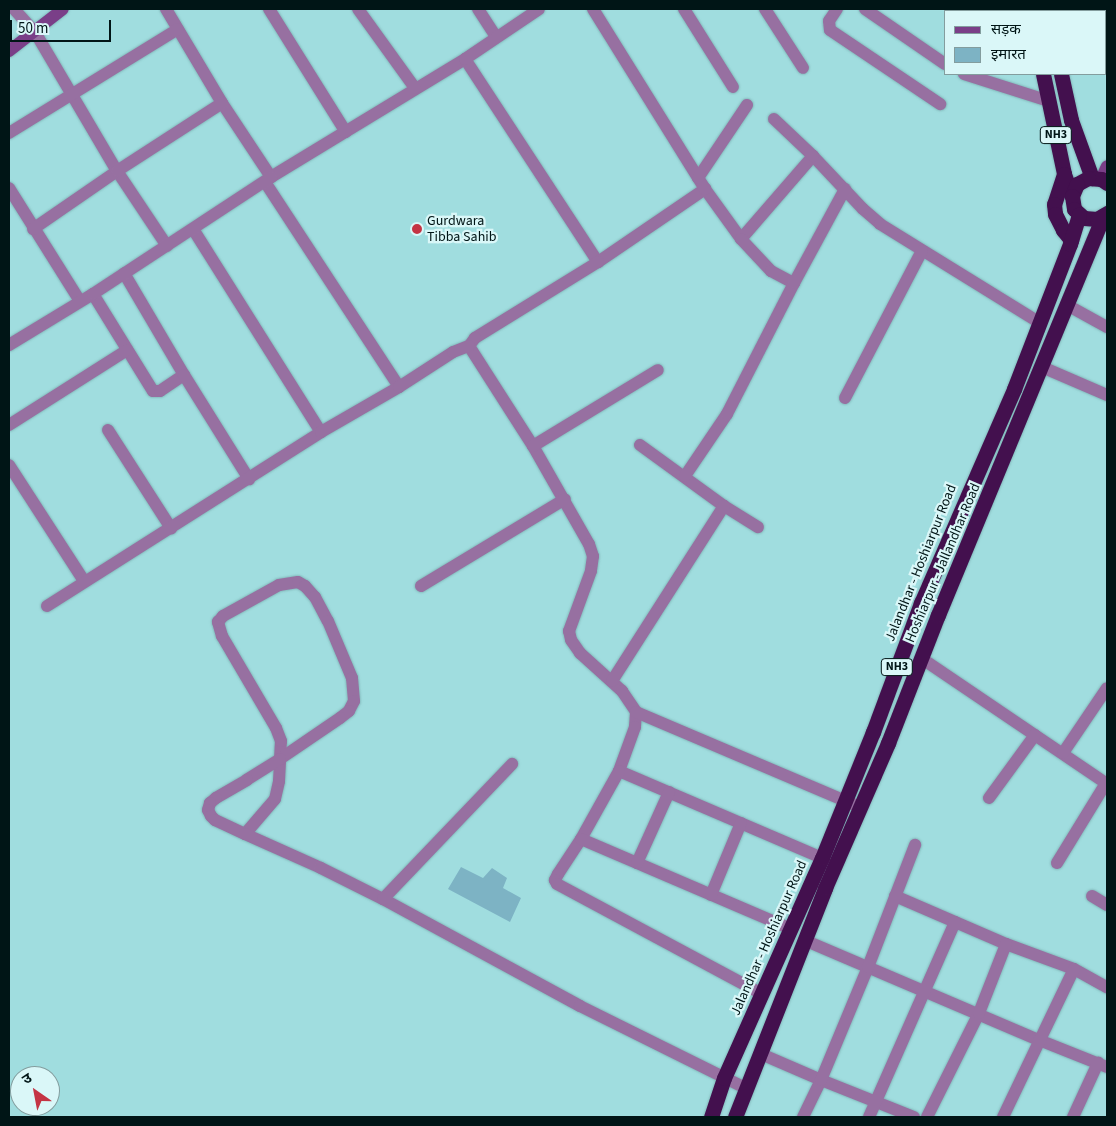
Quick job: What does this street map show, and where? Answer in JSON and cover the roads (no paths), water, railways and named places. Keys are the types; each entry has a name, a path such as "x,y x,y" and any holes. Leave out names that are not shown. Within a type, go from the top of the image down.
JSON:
{"highway":[{"name":"NH3","path":"1043,75 1064,174 1072,196"},
{"name":"NH3","path":"1061,75 1071,120 1102,176"},
{"path":"1064,174 1057,192 1055,214 1072,240"},
{"path":"1102,176 1077,184 1072,196 1074,209 1079,214 1090,219 1105,215"},
{"name":"Jalandhar - Hoshiarpur Road","path":"711,1117 724,1078 822,858 873,732 921,602 1014,389 1072,240 1079,214"},
{"name":"Hoshiarpur - Jallandhar Road","path":"735,1117 804,940 888,743 921,658 1105,215"}],"street":[{"path":"14,9 35,32 117,171 166,246"},
{"path":"9,51 63,9"},
{"path":"166,9 268,179 399,387"},
{"path":"270,9 346,132"},
{"path":"358,9 415,88"},
{"path":"478,9 496,37"},
{"path":"9,344 93,294 268,179 465,59 539,9"},
{"path":"593,9 705,189 741,238 771,271 794,282"},
{"path":"684,9 733,87"},
{"path":"765,9 803,68"},
{"path":"837,9 829,21 830,30 940,104"},
{"path":"865,9 944,63"},
{"path":"1025,9 1030,10"},
{"path":"9,134 178,29"},
{"path":"465,59 598,262"},
{"path":"967,75 1049,101"},
{"path":"34,229 117,171 222,103"},
{"path":"698,178 747,105"},
{"path":"774,119 872,217 922,251 1040,323"},
{"path":"741,238 813,156"},
{"path":"9,188 80,301"},
{"path":"47,606 321,432 399,387 453,352 469,346 475,338 598,262 705,189"},
{"path":"685,476 727,414 794,282 845,189"},
{"path":"193,229 321,432"},
{"path":"845,398 922,251"},
{"path":"124,274 248,479"},
{"path":"93,294 154,391 160,391 184,375"},
{"path":"1067,305 1107,327"},
{"path":"469,346 533,446 589,544 593,556 586,586 569,631 571,640 580,653 612,681 630,700 636,712 635,727 619,771 581,839 555,880 557,884 762,994"},
{"path":"9,425 127,350"},
{"path":"1042,367 1080,381 1107,395"},
{"path":"533,446 658,370"},
{"path":"108,430 171,528"},
{"path":"640,444 724,506 758,527"},
{"path":"9,465 84,581"},
{"path":"421,586 564,499"},
{"path":"612,681 724,506"},
{"path":"246,834 275,799 279,781 280,759 281,741 276,728 222,636 218,622 223,616 279,585 298,582 306,586 328,621 352,678 354,701 349,711 340,718 280,759 210,803 208,810 210,816 246,834 321,868 383,899 580,1006 747,1089"},
{"path":"921,658 1107,783 1057,863"},
{"path":"1062,753 1107,688"},
{"path":"636,712 860,807"},
{"path":"989,798 1035,735"},
{"path":"383,899 512,764"},
{"path":"619,771 822,858"},
{"path":"637,863 669,792"},
{"path":"711,895 741,823"},
{"path":"581,839 791,929"},
{"path":"803,1117 821,1080 868,967 915,845"},
{"path":"895,896 1006,944 1074,969 1107,987"},
{"path":"1092,896 1107,905"},
{"path":"869,1117 955,922"},
{"path":"804,940 1102,1065 1073,1117"},
{"path":"927,1117 979,1013 1006,944"},
{"path":"1003,1117 1074,969"},
{"path":"761,1054 914,1117"}],"place":[{"name":"Gurdwara Tibba Sahib","path":"417,229"}]}
